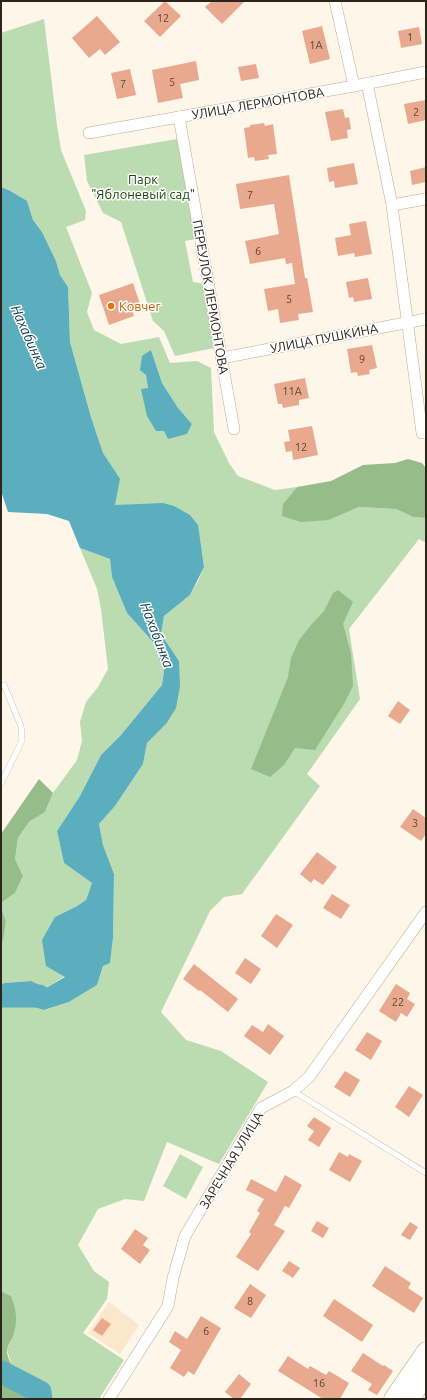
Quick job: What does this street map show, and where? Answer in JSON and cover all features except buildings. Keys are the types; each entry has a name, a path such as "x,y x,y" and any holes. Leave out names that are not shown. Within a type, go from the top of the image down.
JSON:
{"main road":[{"path":"394,1399 426,1351"},
{"path":"410,1399 426,1376"}],"street":[{"path":"335,1 354,86"},
{"name":"УЛИЦА ЛЕРМОНТОВА","path":"89,133 179,118 426,72"},
{"path":"367,83 392,205 424,433"},
{"name":"ПЕРЕУЛОК ЛЕРМОНТОВА","path":"179,118 234,429"},
{"path":"392,205 426,199"},
{"name":"УЛИЦА ПУШКИНА","path":"222,358 426,318"},
{"name":"ЗАРЕЧНАЯ УЛИЦА","path":"109,1399 168,1306 173,1278 185,1236 261,1108 293,1091 309,1077 426,912"}],"lane":[{"path":"1,784 22,740 21,726 2,683"},
{"path":"293,1091 426,1173"}],"shaded area":[{"path":"109,1302 139,1325 120,1354 88,1333"}],"green space":[{"path":"44,19 61,150 86,211 85,220 66,227 92,293 87,312 94,330 121,344 159,337 170,363 197,361 211,368 214,432 229,463 238,476 275,490 297,487 283,504 329,520 359,507 396,509 413,517 426,518 426,543 419,539 349,629 360,699 307,774 320,786 242,894 224,897 210,911 161,1012 186,1040 221,1051 268,1082 219,1164 167,1142 144,1201 125,1199 98,1209 78,1245 94,1271 109,1282 107,1299 83,1333 124,1360 99,1399 41,1399 40,1392 31,1387 28,1382 13,1369 7,1350 14,1333 11,1296 1,1291 1,991 14,1001 45,1010 69,1002 97,985 103,966 110,962 113,938 114,874 103,845 99,824 115,806 143,764 147,743 166,724 179,661 161,634 164,616 190,595 204,567 202,552 122,506 115,505 119,479 103,453 91,417 70,342 68,287 60,275 56,261 42,232 33,220 27,202 10,190 1,187 1,33","holes":["151,350 162,383 178,408 192,424 187,434 168,438 141,390 148,388 146,374"]},
{"name":"Парк \"Яблоневый сад\"","path":"177,139 195,239 185,241 193,282 205,284 214,348 175,356 164,331 153,321 121,222 103,213 87,181 84,155"},
{"path":"408,459 422,463 426,468 426,518 413,517 396,509 359,507 329,520 301,522 282,516 283,504 297,487 331,481 363,465 395,463"},
{"path":"80,548 110,559 112,577 127,613 153,642 164,671 162,685 121,735 101,755 80,796 57,831 64,863 92,883 86,900 55,917 65,976 46,988 30,981 4,983 1,985 1,943 3,941 6,922 1,903 15,893 23,876 15,859 18,838 29,822 45,812 53,793 77,760 82,741 80,722 86,702 98,687 108,669 101,609 97,589"},
{"path":"338,590 353,602 343,624 351,653 353,686 344,704 315,750 295,748 284,765 270,777 251,769 288,677 291,658 299,640 324,611 333,593"},
{"path":"39,779 53,793 45,812 29,822 18,838 15,859 23,876 15,893 1,903 1,834"},
{"path":"1,907 6,922 3,941 1,943"},
{"path":"180,1154 203,1167 186,1199 163,1186"},
{"path":"1,1291 11,1296 16,1314 15,1328 7,1350 10,1362 30,1385 40,1392 41,1399 1,1399"}],"water":[{"path":"1,187 27,201 33,220 42,232 56,261 60,275 68,287 70,342 91,417 103,453 120,479 115,505 163,503 174,506 190,515 198,525 204,567 190,595 164,616 161,634 179,661 180,686 176,708 166,724 147,743 143,764 115,806 99,824 103,845 114,874 113,938 110,963 103,966 97,985 69,1002 44,1010 14,1001 1,991 1,985 4,983 31,981 46,988 65,977 46,966 42,940 55,917 86,900 92,883 64,863 57,831 80,796 101,755 121,735 162,685 164,671 153,642 127,613 112,577 110,559 80,548 69,521 47,514 8,512 1,491"},
{"path":"151,350 162,383 178,408 192,424 187,434 168,439 164,431 156,431 147,416 141,389 148,388 146,375 140,370 142,356"}],"waterway":[{"name":"Нахабинка","path":"1,996 39,996"},
{"name":"Нахабинка","path":"1,1372 40,1392 41,1399"}],"place":[{"name":"Ковчег","path":"111,306"}]}
